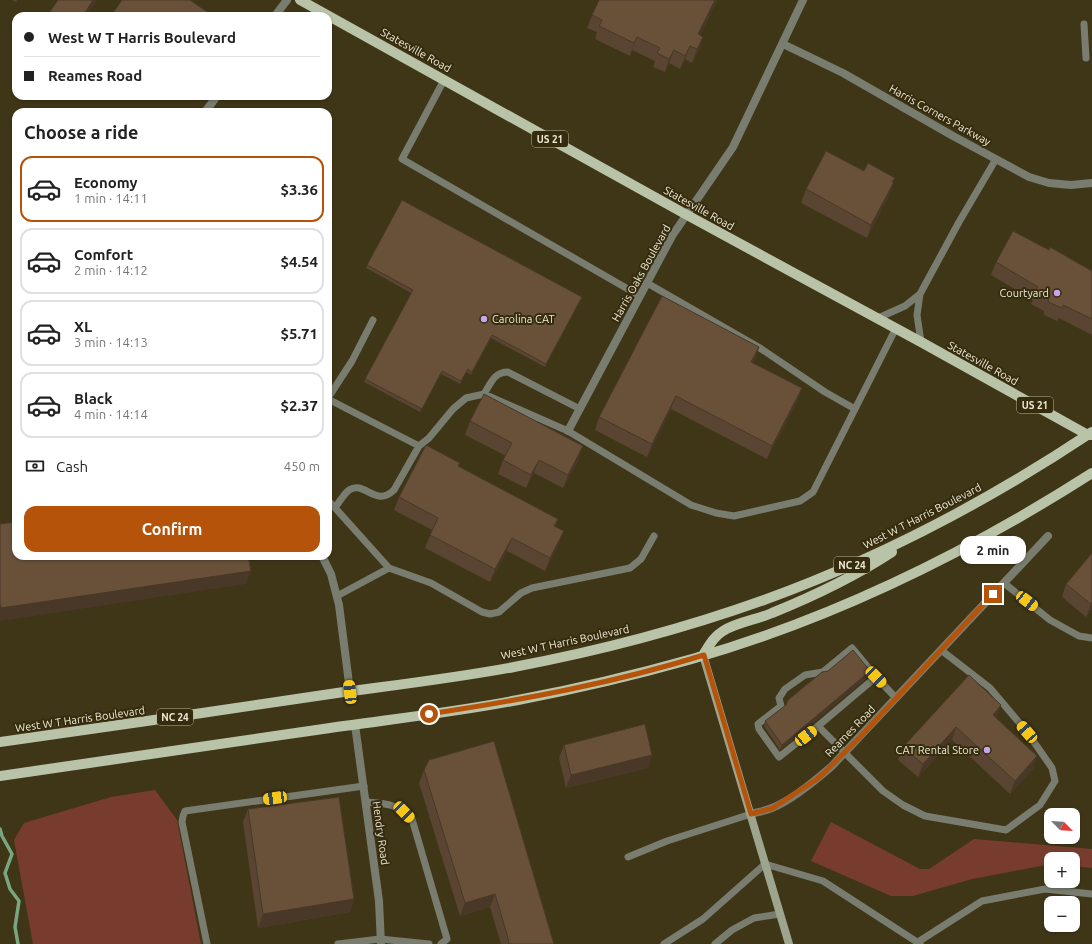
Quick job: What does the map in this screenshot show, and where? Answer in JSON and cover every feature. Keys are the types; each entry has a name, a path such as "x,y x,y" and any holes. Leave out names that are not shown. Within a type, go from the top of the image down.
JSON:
{"main road":[{"name":"Statesville Road","path":"300,0 322,12"},
{"name":"Statesville Road","path":"332,18 687,216 878,318 1091,436"},
{"name":"West W T Harris Boulevard","path":"0,742 350,692 512,667 597,649 675,628 750,605 853,565 926,530 1091,436"},
{"path":"0,776 474,708 561,692 648,671 775,632 860,598 900,580 980,540 1092,473"},
{"path":"704,655 716,637 728,629 769,614 838,584 869,567 926,530"},
{"path":"704,655 789,944"}],"street":[{"path":"278,12 287,0"},
{"name":"Harris Oaks Boulevard","path":"568,431 672,236 733,147 803,0"},
{"name":"Harris Corners Parkway","path":"783,44 843,73 1029,177 1049,183 1071,185 1092,183"},
{"name":"Reames Road","path":"751,814 773,808 817,779 896,698 1048,536"},
{"path":"324,560 331,574 339,605 350,692"},
{"name":"Hendry Road","path":"355,725 379,901 380,942"}],"lane":[{"path":"1084,24 1086,58"},
{"path":"444,80 402,159 640,296"},
{"path":"922,342 917,315 920,294 959,222 996,159"},
{"path":"647,284 760,348 825,392 855,409"},
{"path":"878,318 905,306 920,294"},
{"path":"332,393 352,361 373,320"},
{"path":"335,508 347,491 353,488 361,488 376,496 382,497 388,495 394,490 419,446 429,438 453,409 466,398 484,394 568,431 691,505 716,513 734,516 800,500 813,492 896,328"},
{"path":"484,394 494,377 501,372 508,372 580,409"},
{"path":"332,401 419,446"},
{"path":"332,505 389,568 431,584 482,612 490,614 499,612 521,593 532,588 630,568 641,560 654,536"},
{"path":"337,596 389,568"},
{"path":"1004,583 1050,620 1079,636 1092,638"},
{"path":"876,677 846,699 818,726 804,734 790,745 779,757 759,730 758,724 782,707 779,698 785,689 805,675 824,673 852,648 896,698"},
{"path":"818,726 883,791 903,806 925,816 1006,830 1040,805 1055,780 1052,768 1027,732 990,688 940,650"},
{"path":"206,944 182,822 185,812 364,786"},
{"path":"366,802 393,805 412,819 447,939 441,944"},
{"path":"628,857 667,841 751,814"},
{"path":"664,944 703,919 765,864 823,881 919,943 982,901 1045,889 1092,894"},
{"path":"715,944 732,930 754,918 780,914"},
{"path":"338,944 380,942 429,944"}],"shaded area":[{"path":"155,790 177,820 201,944 33,944 14,840 24,823 111,797"},
{"path":"831,822 920,869 929,869 974,839 1092,849 1092,868 1080,867 1080,852 1044,852 1044,865 972,879 913,896 891,896 811,861"}],"building":[{"path":"58,0 93,0 86,12 50,12"},
{"path":"122,0 190,0 207,12 114,12"},
{"path":"599,0 715,0 698,34 703,37 697,49 690,46 685,56 674,50 669,59 657,53 660,48 637,37 634,43 599,26 602,20 592,15"},
{"path":"826,151 864,171 868,163 895,178 871,225 806,189"},
{"name":"Carolina CAT","path":"402,200 582,297 546,364 492,335 472,372 468,369 461,381 442,371 422,409 365,379 413,290 367,265"},
{"name":"Courtyard","path":"1013,231 1049,250 1050,247 1092,271 1092,319 1063,305 1062,308 1048,302 1049,298 1036,291 1038,287 996,262"},
{"path":"662,296 759,347 751,362 802,388 772,446 676,396 652,444 599,417"},
{"path":"484,394 583,446 568,475 539,460 531,475 503,460 512,443 470,421"},
{"path":"426,445 460,463 458,466 558,519 554,526 564,531 550,558 512,538 495,569 430,535 438,518 399,497"},
{"path":"12,522 12,560 249,560 251,571 1,608 0,524"},
{"path":"1092,553 1092,602 1091,604 1066,584"},
{"path":"853,650 870,671 782,745 765,721 786,705 788,700 822,672 828,671"},
{"name":"CAT Rental Store","path":"969,675 1001,705 993,715 1037,756 1015,781 956,727 923,764 903,747"},
{"path":"645,724 652,755 571,775 564,745"},
{"path":"494,741 554,944 509,944 495,894 465,903 424,770 429,760"},
{"path":"339,797 354,899 263,914 248,809"}],"waterway":[{"path":"0,829 2,836 12,854 5,873 10,889 19,901 15,927 18,944"}],"place":[{"name":"Courtyard","path":"1057,293"},
{"name":"Carolina CAT","path":"484,319"},
{"name":"CAT Rental Store","path":"987,750"}],"route":[{"path":"429,714 474,708 561,692 648,671 704,655 751,814 773,808 817,779 832,766 993,594"}]}
